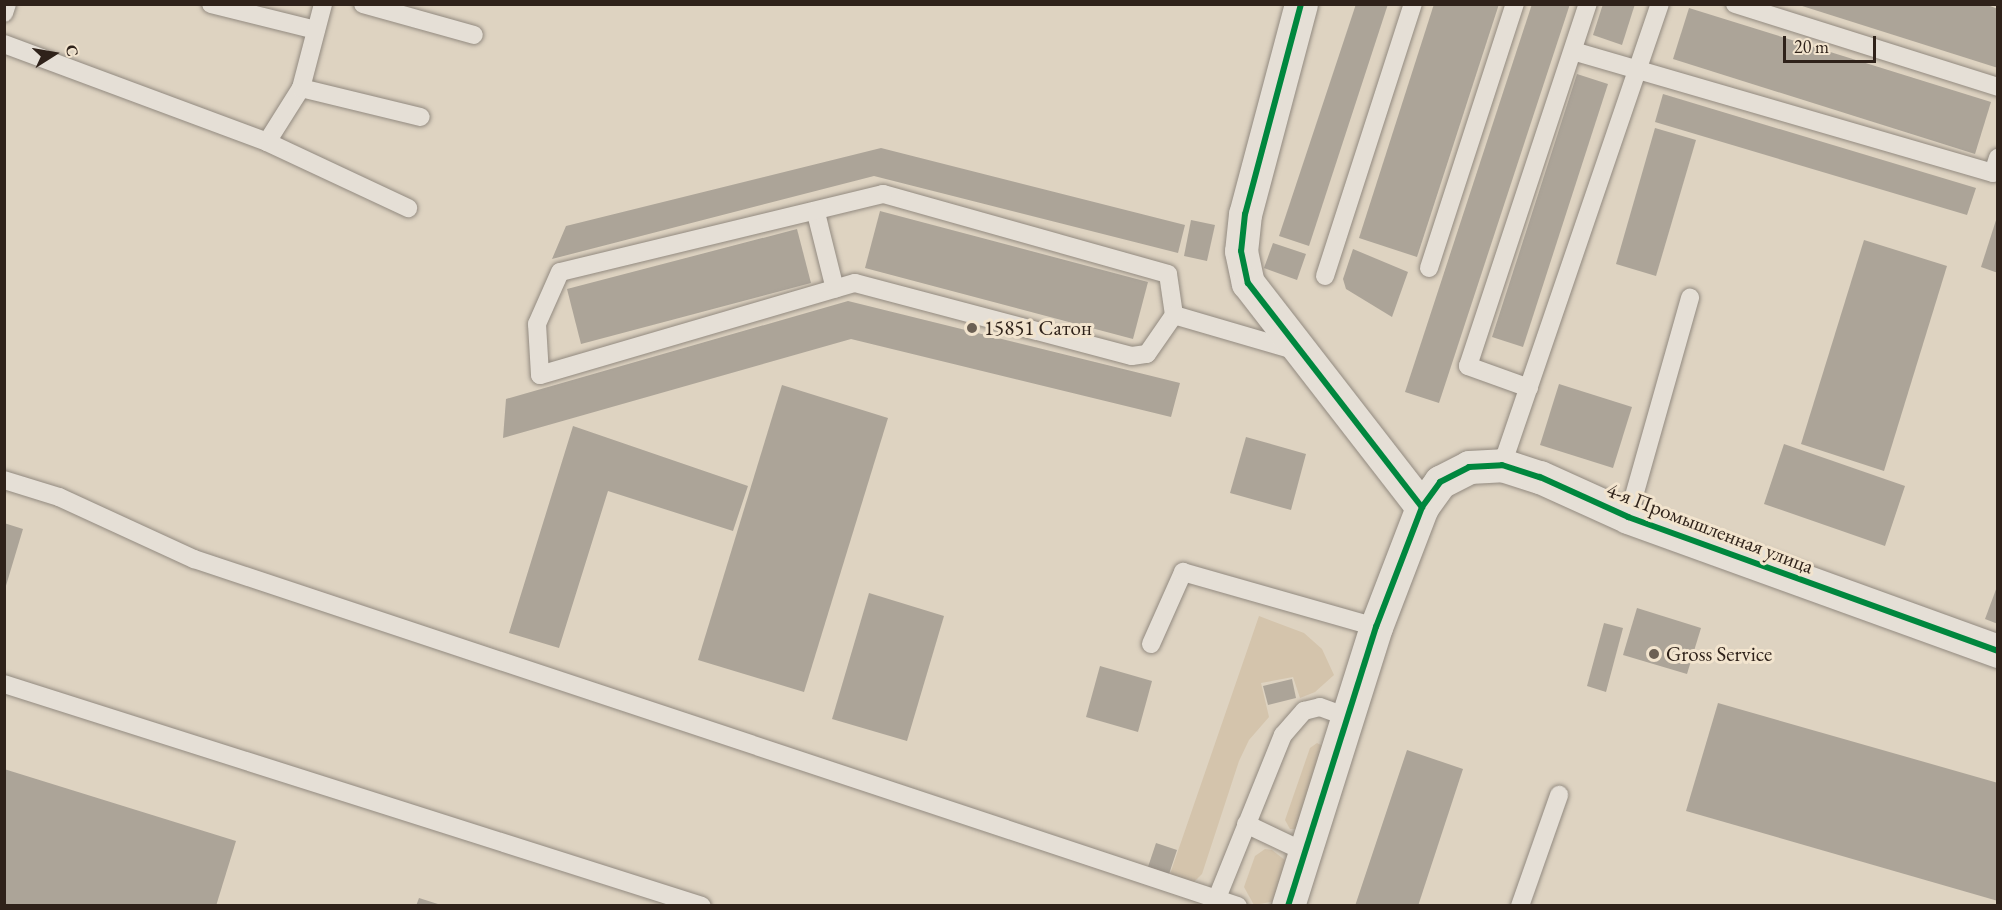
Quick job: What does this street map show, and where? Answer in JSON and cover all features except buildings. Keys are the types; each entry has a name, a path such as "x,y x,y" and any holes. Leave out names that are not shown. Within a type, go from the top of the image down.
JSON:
{"street":[{"path":"1301,4 1245,214 1241,251 1248,283 1422,507"},
{"name":"4-я Промышленная улица","path":"1288,906 1376,627 1422,507 1440,482 1469,467 1502,465 1540,477 1628,517 1998,651"}],"lane":[{"path":"4,13 7,4"},
{"path":"211,4 316,30"},
{"path":"267,142 301,88 322,4"},
{"path":"363,4 474,35"},
{"path":"1325,276 1413,4"},
{"path":"1428,268 1515,4"},
{"path":"1529,388 1468,366 1588,4"},
{"path":"1502,465 1660,4"},
{"path":"1735,4 1998,87"},
{"path":"4,44 267,142 408,208"},
{"path":"1573,51 1993,173 1998,158"},
{"path":"301,88 421,117"},
{"path":"883,194 1168,274 1174,315 1147,354 1132,356 855,283 835,289 540,375 537,324 560,272 816,213 883,194"},
{"path":"816,213 835,289"},
{"path":"1628,517 1690,298"},
{"path":"1174,315 1302,353"},
{"path":"4,480 59,497 194,559 1238,906"},
{"path":"1151,644 1183,572 1376,627"},
{"path":"4,684 702,906"},
{"path":"1217,898 1283,735 1304,711 1320,707 1347,717"},
{"path":"1520,906 1559,795"},
{"path":"1246,824 1305,852"}],"shaded area":[{"path":"1259,616 1304,633 1322,649 1334,675 1315,692 1300,698 1293,677 1261,683 1269,717 1249,740 1239,761 1202,874 1194,882 1188,882 1170,874"},
{"path":"1317,743 1326,748 1297,829 1290,829 1285,820 1310,748"},
{"path":"1265,849 1272,850 1286,861 1277,901 1254,905 1244,887 1255,856"}],"cycle path":[{"path":"1301,4 1245,214 1241,251 1248,283 1422,507"},
{"path":"1288,906 1376,627 1422,507 1440,482 1469,467 1502,465 1540,477 1628,517 1998,651"}],"place":[{"name":"15851 Сатон","path":"972,328"},
{"name":"Gross Service","path":"1654,654"}]}
